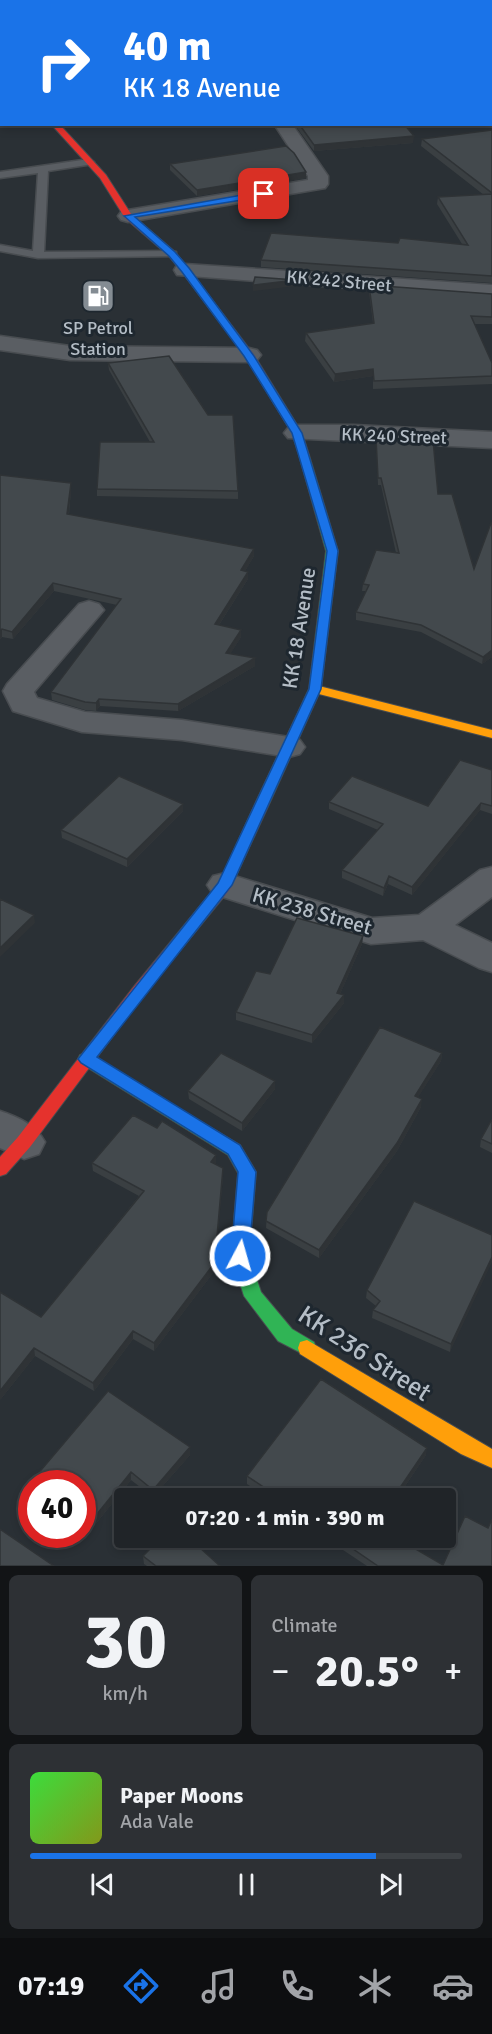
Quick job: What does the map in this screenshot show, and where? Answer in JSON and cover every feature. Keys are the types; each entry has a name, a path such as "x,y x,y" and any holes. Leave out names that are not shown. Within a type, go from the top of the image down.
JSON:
{"main road":[{"name":"KK 18 Avenue","path":"8,1146 86,1059 225,885 315,689 332,551 297,433 249,356 179,262 128,216 103,177 56,126"},
{"path":"315,689 492,734"},
{"name":"KK 236 Street","path":"86,1059 234,1150 247,1172 240,1256 253,1296 285,1335 468,1448 492,1460"}],"street":[{"path":"128,216 318,184 318,176 284,126"},
{"name":"KK 242 Street","path":"179,262 492,292"},
{"path":"0,343 70,353 249,356"},
{"name":"KK 240 Street","path":"297,433 354,433 492,440"},
{"path":"89,610 18,691 24,704 82,722 182,730 289,747"},
{"path":"492,879 428,927 492,959"},
{"name":"KK 238 Street","path":"225,885 371,931 428,927"}],"lane":[{"path":"0,175 89,162"},
{"path":"38,255 43,168"},
{"path":"0,248 38,255 179,262"}],"building":[{"path":"300,126 406,126 414,136 314,145"},
{"path":"492,130 492,193 422,139"},
{"path":"286,146 294,153 306,172 197,190 170,164"},
{"path":"492,194 492,276 261,260 271,233 398,243 400,238 468,245 438,197"},
{"path":"255,277 296,280 253,285"},
{"path":"369,285 492,294 492,317 471,316 492,363 492,376 374,381 373,369 335,374 306,333 374,323"},
{"path":"169,356 208,415 233,415 238,491 97,489 100,442 154,442 108,363"},
{"path":"376,438 433,440 438,494 452,494 474,569 492,523 492,650 483,657 421,625 356,612 369,585 363,584 376,550 399,553 381,478 378,478"},
{"path":"0,475 71,483 67,514 254,549 241,570 248,572 215,624 241,630 226,653 255,658 178,704 99,699 96,703 85,702 51,692 121,599 53,583 12,632 0,630"},
{"path":"460,760 492,770 492,806 481,803 412,887 389,876 384,888 342,870 383,824 329,802 352,776 428,806"},
{"path":"119,776 183,804 127,859 61,830"},
{"path":"0,899 34,915 0,948"},
{"path":"297,918 363,936 337,993 344,995 312,1035 236,1012 256,971 270,974"},
{"path":"380,1027 442,1053 415,1096 422,1099 397,1143 319,1250 266,1221 267,1212"},
{"path":"221,1053 275,1081 242,1123 188,1091"},
{"path":"133,1115 157,1128 162,1121 216,1155 211,1162 223,1168 216,1248 219,1257 154,1343 133,1331 93,1383 34,1348 0,1391 0,1292 41,1317 144,1191 92,1163"},
{"path":"492,1119 492,1144 481,1139"},
{"path":"414,1201 492,1235 492,1257 451,1344 373,1310 380,1301 367,1290"},
{"path":"321,1379 427,1448 400,1488 265,1488 247,1476"},
{"path":"108,1391 190,1447 155,1488 151,1488 131,1472 118,1488 114,1488 114,1493 96,1515 96,1470 41,1470"},
{"path":"465,1516 488,1528 492,1519 492,1566 378,1566 352,1548 414,1548 443,1565 451,1548 456,1548 456,1536"},
{"path":"0,1529 18,1541 18,1548 28,1548 54,1566 0,1566"},
{"path":"151,1548 200,1548 220,1566 156,1566 143,1556"}],"traffic: fast":[{"path":"263,802 315,689 332,551 304,455"},
{"path":"86,1059 234,1150 247,1172 240,1256 253,1296 285,1335 307,1348"}],"traffic: slow":[{"path":"315,689 492,734"},
{"path":"307,1348 468,1447 492,1459"}],"traffic: jam":[{"path":"56,126 103,177 128,216 172,254 185,270 249,355 297,433 304,455"},
{"path":"0,1169 24,1142 137,993 225,885 263,802"}],"place":[{"name":"SP Petrol Station","path":"98,296"}],"route":[{"path":"240,1256 247,1197 247,1172 234,1150 86,1059 225,885 315,689 332,551 297,433 249,356 185,270 172,254 128,216 264,194"}]}
